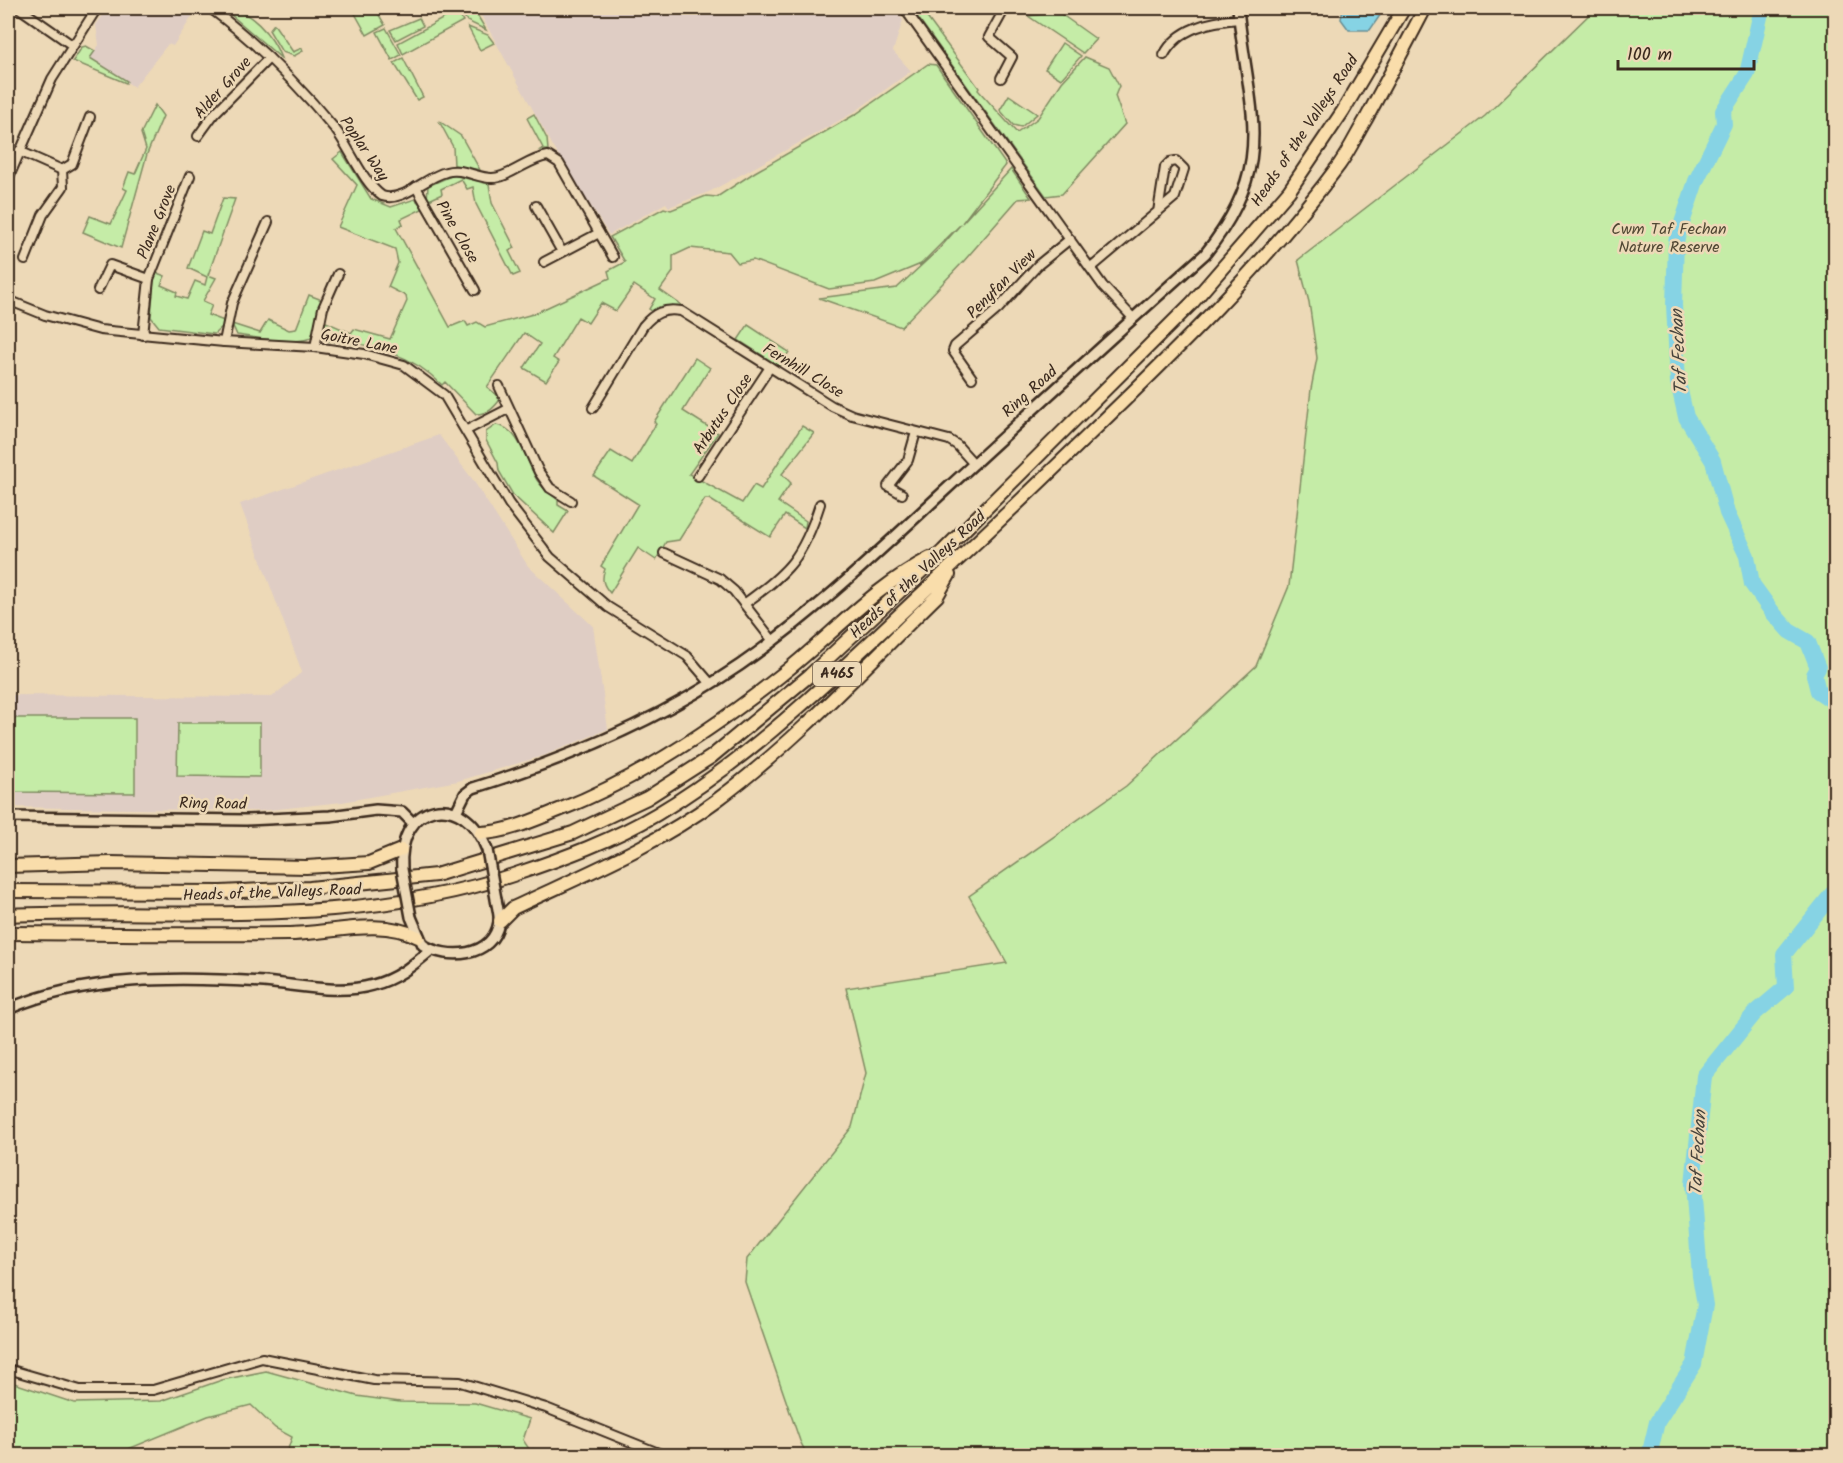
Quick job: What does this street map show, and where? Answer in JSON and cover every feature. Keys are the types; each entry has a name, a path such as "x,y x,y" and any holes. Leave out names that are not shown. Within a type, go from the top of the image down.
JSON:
{"highway":[{"name":"Heads of the Valleys Road","path":"8,891 175,894 379,882 436,875 573,833 647,798 711,757 810,675 943,551 1156,343 1232,259 1288,191 1319,147 1404,8"},
{"name":"Heads of the Valleys Road","path":"8,915 83,912 315,911 377,906 443,894 513,875 594,846 654,816 713,777 815,694 955,563 1233,292 1285,233 1342,161 1425,8"},
{"path":"481,833 513,828 588,798 637,773 706,729 780,676 900,574 943,551"},
{"path":"500,921 513,908 648,845 717,801 774,754 937,596 955,563"},
{"path":"8,866 111,863 306,867 369,863 401,850"},
{"path":"8,933 291,934 386,927 403,930 418,938"}],"street":[{"path":"19,8 72,45"},
{"path":"8,179 52,79 97,8"},
{"name":"Poplar Way","path":"210,8 292,79 335,130 377,193 389,199 447,171 498,178 520,165 548,156 559,163 613,257"},
{"path":"904,8 1091,268 1133,318"},
{"path":"1001,78 1012,61 1012,57 989,37 1005,8"},
{"name":"Ring Road","path":"456,812 460,802 473,788 562,758 644,722 711,684 773,641 809,614 1205,254 1222,232 1246,189 1255,137 1238,8"},
{"path":"1164,55 1171,41 1211,21 1239,19"},
{"name":"Alder Grove","path":"198,136 214,114 269,58"},
{"path":"62,170 72,164 90,117"},
{"path":"19,151 62,170"},
{"path":"1091,268 1158,212 1175,196 1180,187 1184,169 1176,161 1170,162 1165,167 1158,212"},
{"path":"25,260 43,215 63,187 62,170"},
{"name":"Plane Grove","path":"143,335 149,279 190,176"},
{"name":"Pine Close","path":"416,187 475,290"},
{"path":"536,206 562,252"},
{"path":"224,342 232,303 268,222"},
{"path":"544,261 599,233"},
{"name":"Penyfan View","path":"972,378 956,357 953,351 955,346 998,309 1038,265 1070,239"},
{"name":"Plane Grove","path":"99,290 110,265 149,279"},
{"path":"315,347 323,308 338,274"},
{"name":"Goitre Lane","path":"8,300 64,321 100,330 224,342 315,347 376,356 404,365 444,395 467,430 509,504 550,556 608,607 687,656 711,684"},
{"name":"Fernhill Close","path":"593,408 651,316 670,309 681,311 832,406 852,415 957,445 974,464"},
{"name":"Arbutus Close","path":"698,476 770,367"},
{"path":"499,386 508,409 550,488 571,501"},
{"path":"467,430 508,409"},
{"path":"902,494 888,486 908,460 916,432"},
{"path":"744,604 778,580 791,566 810,535 820,504"},
{"path":"664,553 720,579 744,604 773,641"},
{"name":"Ring Road","path":"8,817 246,820 330,816 376,810 402,812 413,823"},
{"path":"431,812 456,812 467,817 481,833 487,850 500,921 494,934 478,949 454,955 431,950 418,938 411,917 402,869 401,850 405,834 413,823 431,812"},
{"path":"8,1009 40,998 104,982 196,980 264,982 328,989 372,986 404,973 431,950"},
{"path":"8,1369 80,1390 153,1390 262,1358 374,1380 460,1382 546,1408 666,1455"}],"shaded area":[{"path":"108,8 197,9 173,46 168,44 134,87 90,58 99,45 96,25"},
{"path":"477,8 894,8 903,20 893,51 911,71 853,113 711,191 669,207 666,203 609,235 554,148"},
{"path":"439,435 473,480 528,566 593,626 608,729 543,756 458,781 342,802 260,811 8,807 8,695 272,697 302,672 240,504"}],"green space":[{"path":"223,8 242,12 259,24 281,58"},
{"path":"352,8 375,8 385,25 367,35"},
{"path":"459,8 473,8 486,30 467,21"},
{"path":"911,8 920,8 979,88 978,90 1017,133 1038,118 1062,82 1085,57 1109,67 1119,86 1115,96 1125,124 1062,194 1046,196"},
{"name":"Cwm Taf Fechan Nature Reserve","path":"1596,8 1835,8 1835,1455 807,1455 800,1441 745,1282 747,1259 852,1127 866,1073 846,988 1007,963 969,896 1126,786 1256,666 1289,586 1311,389 1317,358 1309,302 1298,260 1485,116"},
{"path":"457,11 463,21 403,54 398,43"},
{"path":"1058,12 1096,39 1083,53 1028,16"},
{"path":"419,18 423,26 396,40 390,30"},
{"path":"274,24 293,52 302,48 303,51 294,56 282,52 269,30"},
{"path":"468,27 488,35 494,43 480,50"},
{"path":"386,28 401,55 392,60 377,32"},
{"path":"1062,43 1081,56 1061,79 1045,69"},
{"path":"86,46 95,51 90,58 127,81 126,83 73,61 82,47"},
{"path":"403,58 423,97 417,100 394,63"},
{"path":"928,64 936,65 1006,165 962,223 1011,169 1031,198 1018,199 963,262 901,327 819,298 897,288 939,249 961,224 921,264 875,283 829,289 753,260 738,263 729,252 690,248 673,256 673,272 660,290 684,307 667,306 652,311 649,309 655,299 634,285 616,311 601,303 588,323 578,317 553,358 559,362 546,381 524,368 540,344 524,333 487,387 497,395 499,401 492,409 483,413 476,414 445,382 442,385 404,358 375,347 329,341 323,335 324,321 351,333 354,329 390,339 407,301 406,296 388,287 398,263 395,249 338,227 357,185 333,159 342,152 371,199 391,207 415,199 424,208 401,219 403,224 396,228 450,327 465,321 468,326 477,322 485,327 533,314 610,278 608,271 625,262 610,237 664,208 671,210 706,196 717,197 755,172 856,114"},
{"path":"1009,95 1037,114 1021,127 1013,125 1000,110"},
{"path":"155,105 163,116 147,154 121,248 83,232 90,216 111,224 127,190 123,188 129,172 135,174 146,149 141,133"},
{"path":"534,114 547,139 548,150 540,150 543,148 527,118"},
{"path":"439,121 461,136 480,170 454,165 453,147"},
{"path":"453,175 489,184 492,203 515,248 509,251 520,273 513,276 476,204 473,187 467,189 461,179 441,189 442,194 427,201 428,186"},
{"path":"223,198 235,199 208,275 216,278 203,301 212,305 208,315 224,321 223,326 214,334 159,327 151,317 154,279 157,273 165,276 161,285 177,292 176,296 187,299 195,281 205,285 207,277 188,268 202,231 210,234"},
{"path":"309,295 322,300 312,336 307,339 288,341 237,335 232,324 260,333 268,320 289,330 296,329"},
{"path":"748,325 789,352 779,366 738,340"},
{"path":"695,358 710,368 683,411 718,433 689,474 742,503 754,485 761,489 802,426 814,433 782,474 791,483 778,502 806,521 805,528 785,515 770,537 709,499 705,499 679,540 666,542 656,560 638,548 610,593 603,582 605,569 601,566 638,504 594,476 611,451 632,464 656,424 654,422"},
{"path":"496,425 511,432 539,483 558,500 558,505 568,511 554,533 513,495 499,471 498,463 486,440 486,432"},
{"path":"12,718 135,718 135,793 11,792"},
{"path":"178,723 260,723 260,777 177,776"},
{"path":"266,1371 357,1396 400,1402 475,1403 530,1419 523,1440 531,1452 533,1449 540,1455 286,1455 292,1437 275,1428 251,1405 208,1416 121,1452 123,1455 8,1455 8,1381 74,1403 161,1401 222,1380"}],"water":[{"path":"1343,8 1385,8 1370,30 1349,30 1341,19"}],"waterway":[{"name":"Taf Fechan","path":"1762,8 1747,74 1723,111 1724,124 1696,181 1676,241 1674,305 1678,382 1686,417 1713,461 1727,513 1747,556 1752,584 1789,631 1808,642 1818,668 1814,675 1818,691 1836,703"},
{"name":"Taf Fechan","path":"1649,1456 1657,1422 1694,1364 1705,1305 1700,1276 1693,1184 1704,1076 1754,1014 1786,987 1784,954 1836,889"}]}
